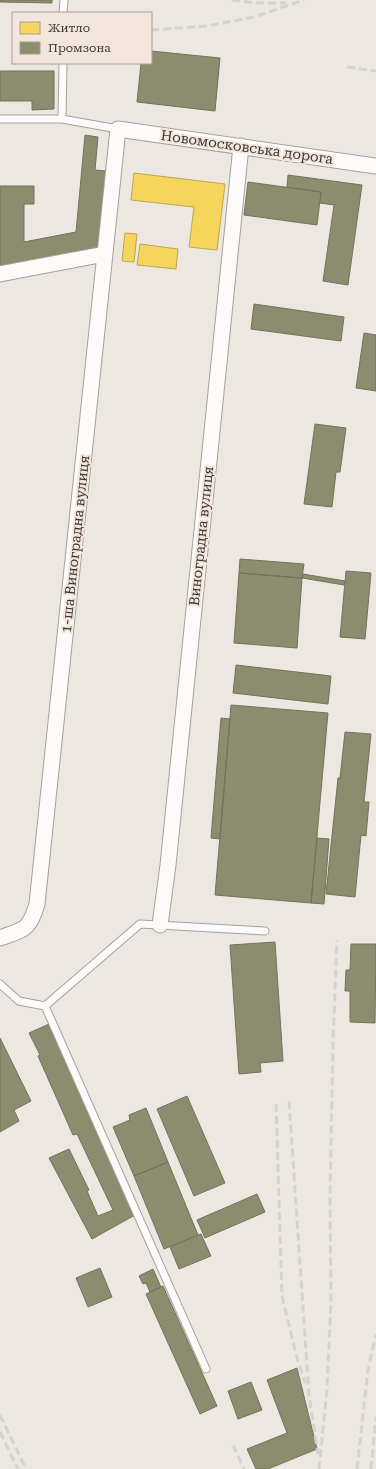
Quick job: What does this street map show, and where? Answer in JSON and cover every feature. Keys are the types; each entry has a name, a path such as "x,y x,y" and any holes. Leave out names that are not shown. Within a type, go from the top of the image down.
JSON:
{"street":[{"name":"Новомосковська дорога","path":"118,129 376,166"},
{"name":"1-ша Виноградна вулиця","path":"0,938 21,930 29,925 37,904 118,129"},
{"name":"Виноградна вулиця","path":"160,925 168,865 241,146"},
{"path":"0,274 105,254"}],"lane":[{"path":"63,12 64,0"},
{"path":"62,119 63,64"},
{"path":"0,119 62,119 118,129"},
{"path":"45,1006 140,924 264,931"},
{"path":"0,984 19,1001 45,1006"},
{"path":"45,1006 206,1369"}],"building: Житло":[{"path":"134,173 225,184 217,250 189,247 194,207 131,200"},
{"path":"125,233 137,234 134,262 122,261"},
{"path":"140,244 178,249 176,269 137,265"}],"building: Промзона":[{"path":"0,0 52,0 52,3 0,2"},
{"path":"152,51 220,58 215,111 137,102 141,64 152,64"},
{"path":"0,71 54,71 54,109 32,110 32,101 0,101"},
{"path":"85,135 98,137 95,170 106,171 98,244 94,252 0,272 0,186 34,186 34,204 24,204 24,242 76,232"},
{"path":"288,175 362,185 348,285 323,281 334,205 320,203 321,192 287,187"},
{"path":"248,182 321,192 317,225 244,215"},
{"path":"254,304 344,317 341,341 251,329"},
{"path":"364,333 376,335 376,391 356,388"},
{"path":"315,424 346,428 340,472 336,472 332,507 304,504"},
{"path":"240,559 304,564 302,578 239,573"},
{"path":"346,571 371,573 365,639 340,637"},
{"path":"239,573 302,578 297,648 234,643"},
{"path":"303,574 345,581 344,585 302,578"},
{"path":"236,665 331,676 328,704 233,693"},
{"path":"231,705 328,713 311,903 215,895"},
{"path":"221,718 230,719 220,839 211,838"},
{"path":"345,732 371,734 364,802 369,802 366,836 361,835 355,897 326,894 338,778 340,778"},
{"path":"317,838 329,839 324,904 311,903"},
{"path":"275,942 283,1061 260,1063 261,1072 239,1074 230,945"},
{"path":"351,944 376,944 375,1023 350,1022 350,991 345,991 346,970 350,970"},
{"path":"49,1024 135,1215 92,1239 49,1158 69,1149 89,1190 87,1191 98,1216 113,1210 77,1134 73,1135 38,1056 40,1055 29,1033"},
{"path":"0,1038 31,1101 14,1110 19,1121 0,1132"},
{"path":"187,1096 225,1183 194,1196 157,1109"},
{"path":"146,1108 168,1162 134,1176 113,1127 130,1120 129,1115"},
{"path":"168,1162 198,1235 164,1249 134,1176"},
{"path":"257,1194 265,1212 205,1238 197,1220"},
{"path":"201,1234 211,1256 179,1269 170,1247"},
{"path":"100,1268 112,1297 88,1307 76,1278"},
{"path":"153,1269 161,1287 150,1292 146,1283 143,1284 139,1276"},
{"path":"163,1286 217,1406 200,1414 146,1294"},
{"path":"297,1368 317,1449 268,1469 256,1469 247,1449 287,1433 267,1380"},
{"path":"251,1382 262,1410 238,1419 228,1391"}],"railway":[{"path":"232,0 256,3 286,3"},
{"path":"152,30 207,26 254,17 304,0"},
{"path":"347,67 376,71"},
{"path":"319,1469 327,1389 331,1301 330,1196 337,940"},
{"path":"289,1101 309,1396 318,1454"},
{"path":"276,1104 282,1296 297,1358 305,1383"},
{"path":"357,1469 368,1370 376,1334"},
{"path":"0,1415 26,1469"},
{"path":"371,1469 376,1417"},
{"path":"0,1432 18,1469"},
{"path":"233,1445 244,1469"}]}
